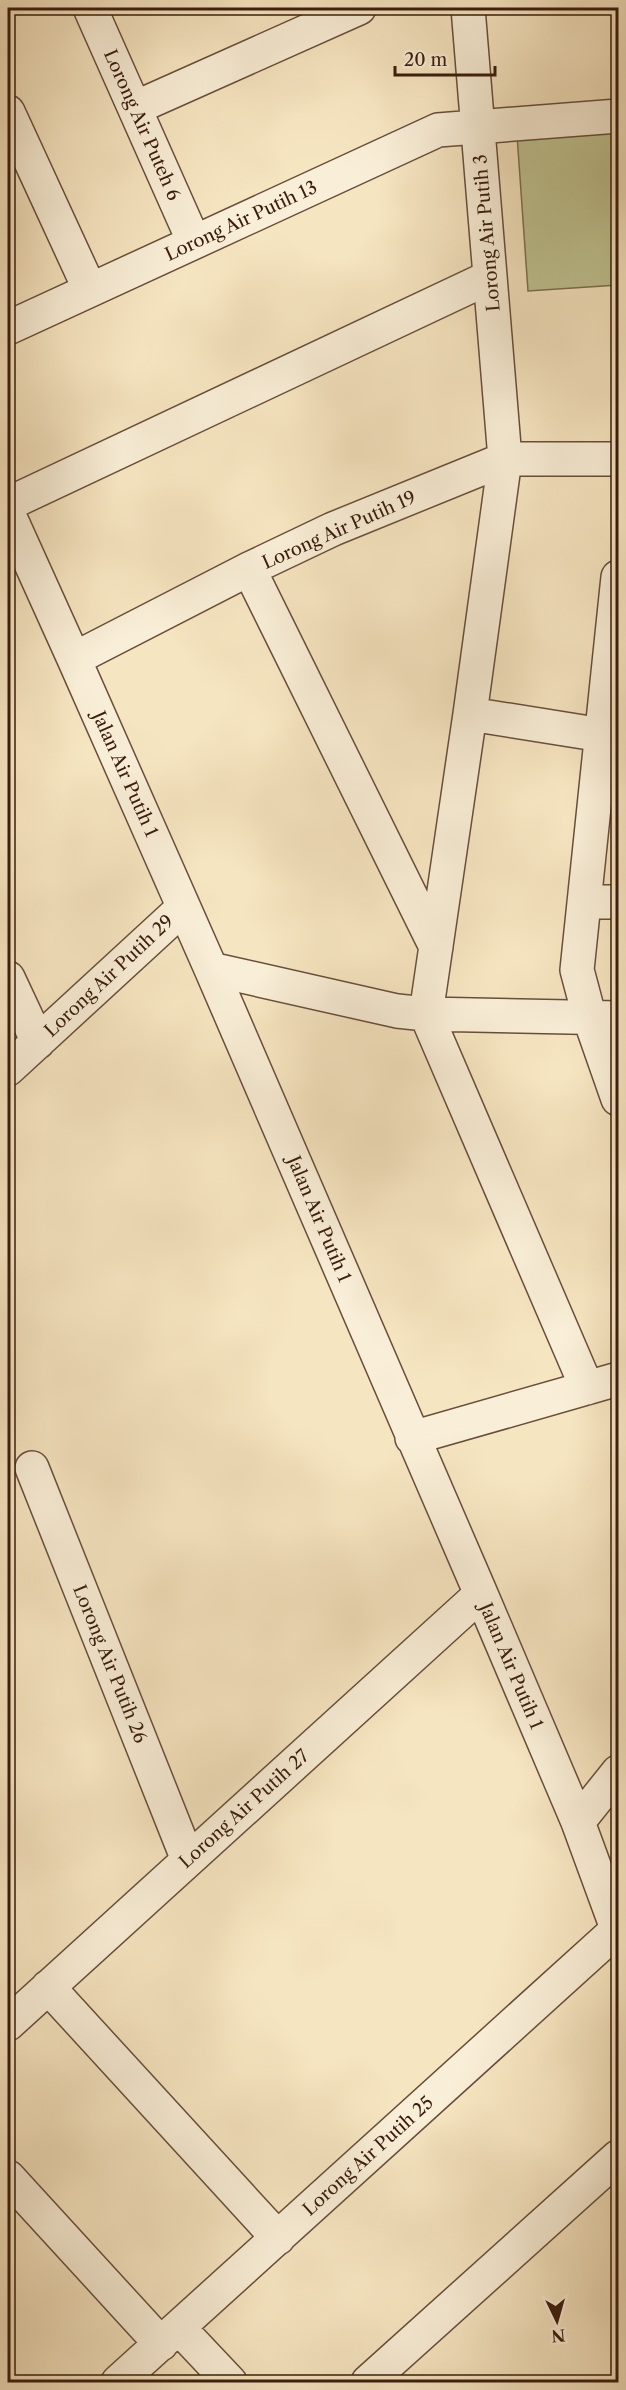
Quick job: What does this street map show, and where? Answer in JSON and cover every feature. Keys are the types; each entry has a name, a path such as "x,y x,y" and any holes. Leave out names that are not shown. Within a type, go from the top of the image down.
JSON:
{"street":[{"name":"Lorong Air Puteh 6","path":"90,8 194,242"},
{"path":"135,108 359,8"},
{"name":"Lorong Air Putih 3","path":"426,1014 505,459 468,8"},
{"path":"8,112 90,290"},
{"name":"Lorong Air Putih 13","path":"8,328 438,130 618,116"},
{"path":"8,504 490,277"},
{"name":"Lorong Air Putih 19","path":"74,659 249,569 333,529 505,459 618,459"},
{"name":"Jalan Air Putih 1","path":"8,513 211,969 481,1594 578,1822 618,1930"},
{"path":"249,569 436,947"},
{"path":"618,577 610,735 584,902 577,970 604,1018 618,1099"},
{"path":"470,714 610,735"},
{"path":"584,902 618,902"},
{"name":"Lorong Air Putih 29","path":"8,1070 183,908"},
{"path":"211,969 398,1011 426,1014 604,1018"},
{"path":"8,978 38,1042"},
{"path":"426,1014 587,1388"},
{"path":"412,1438 618,1379"},
{"name":"Lorong Air Putih 26","path":"32,1468 188,1860"},
{"name":"Lorong Air Putih 27","path":"8,2024 481,1594"},
{"path":"578,1822 618,1772"},
{"name":"Lorong Air Putih 25","path":"118,2382 618,1930"},
{"path":"48,1987 278,2238"},
{"path":"368,2382 618,2157"},
{"path":"8,2177 170,2336 230,2382"}],"green space":[{"path":"618,127 618,285 528,291 517,135"}]}
